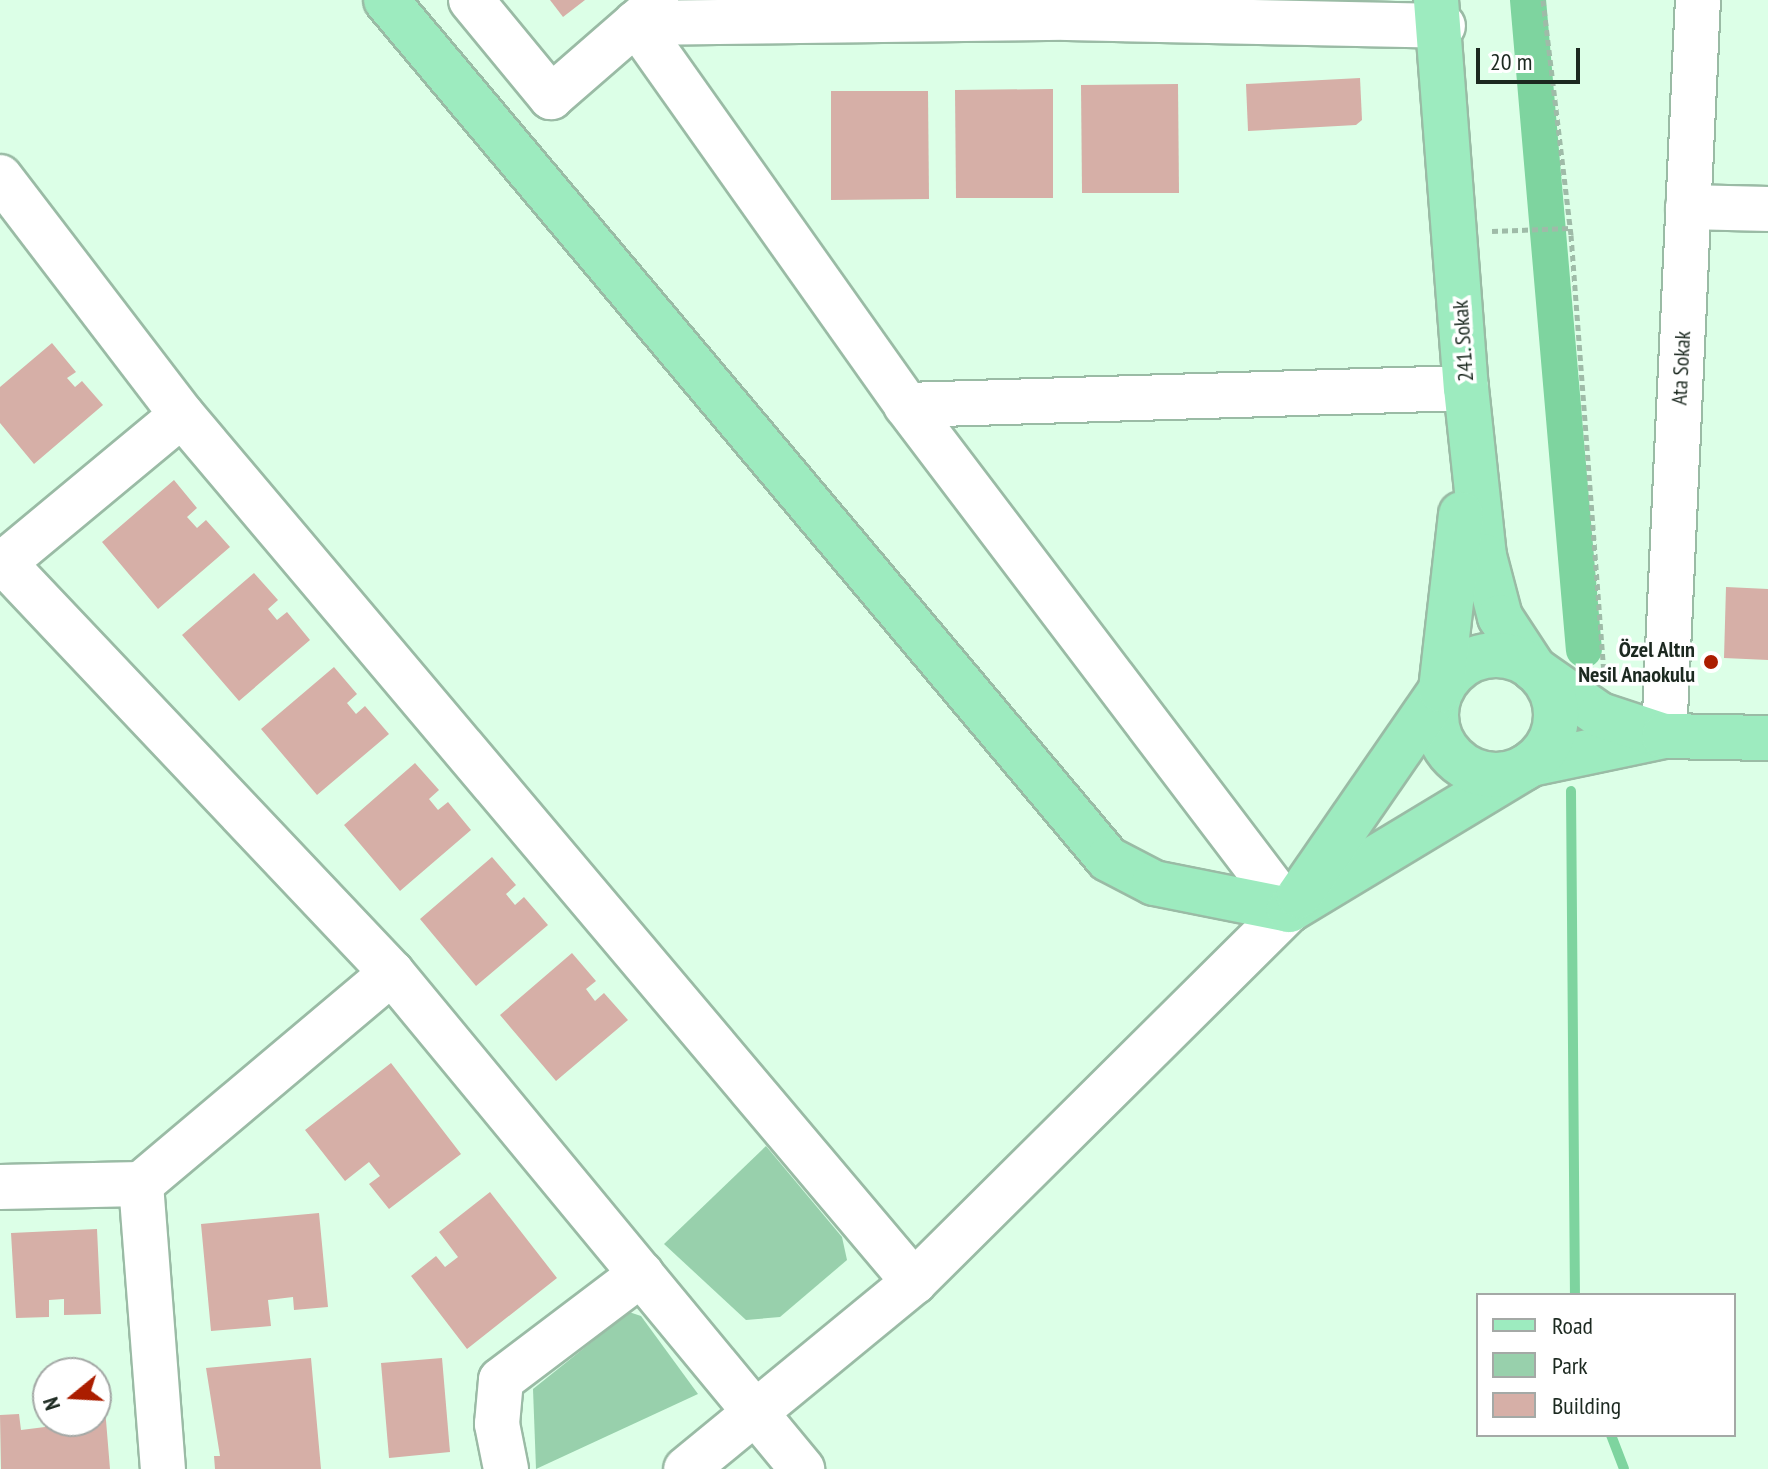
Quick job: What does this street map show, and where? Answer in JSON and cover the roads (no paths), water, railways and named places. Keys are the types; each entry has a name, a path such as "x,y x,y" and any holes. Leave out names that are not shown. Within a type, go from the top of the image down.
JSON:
{"main road":[{"path":"386,0 1108,859 1154,883 1289,910 1531,764 1556,718 1534,669"},
{"name":"241. Sokak","path":"1440,13 1466,388 1484,556 1500,617 1534,669"},
{"path":"1466,388 1459,552 1437,728 1457,761 1493,775 1664,736 1768,738"},
{"path":"1289,910 1451,674 1483,656 1501,655 1534,669 1600,715 1664,736"}],"street":[{"path":"471,0 551,97 649,11 1058,9 1440,13"},
{"name":"Ata Sokak","path":"1664,736 1698,0"},
{"path":"649,11 906,405 1289,910 914,1282 756,1415 686,1469"},
{"path":"0,177 182,415 914,1282"},
{"path":"1688,207 1768,209"},
{"path":"906,405 1466,388"},
{"path":"182,415 2,565 392,973 802,1469"},
{"path":"0,1187 141,1184 392,973"},
{"path":"141,1184 163,1469"},
{"path":"506,1469 497,1424 501,1380 641,1274"}],"waterway":[{"path":"1528,0 1584,650"},
{"path":"1571,791 1575,1293"},
{"path":"1612,1437 1624,1469"}],"place":[{"name":"Özel Altın Nesil Anaokulu","path":"1711,662"}]}
